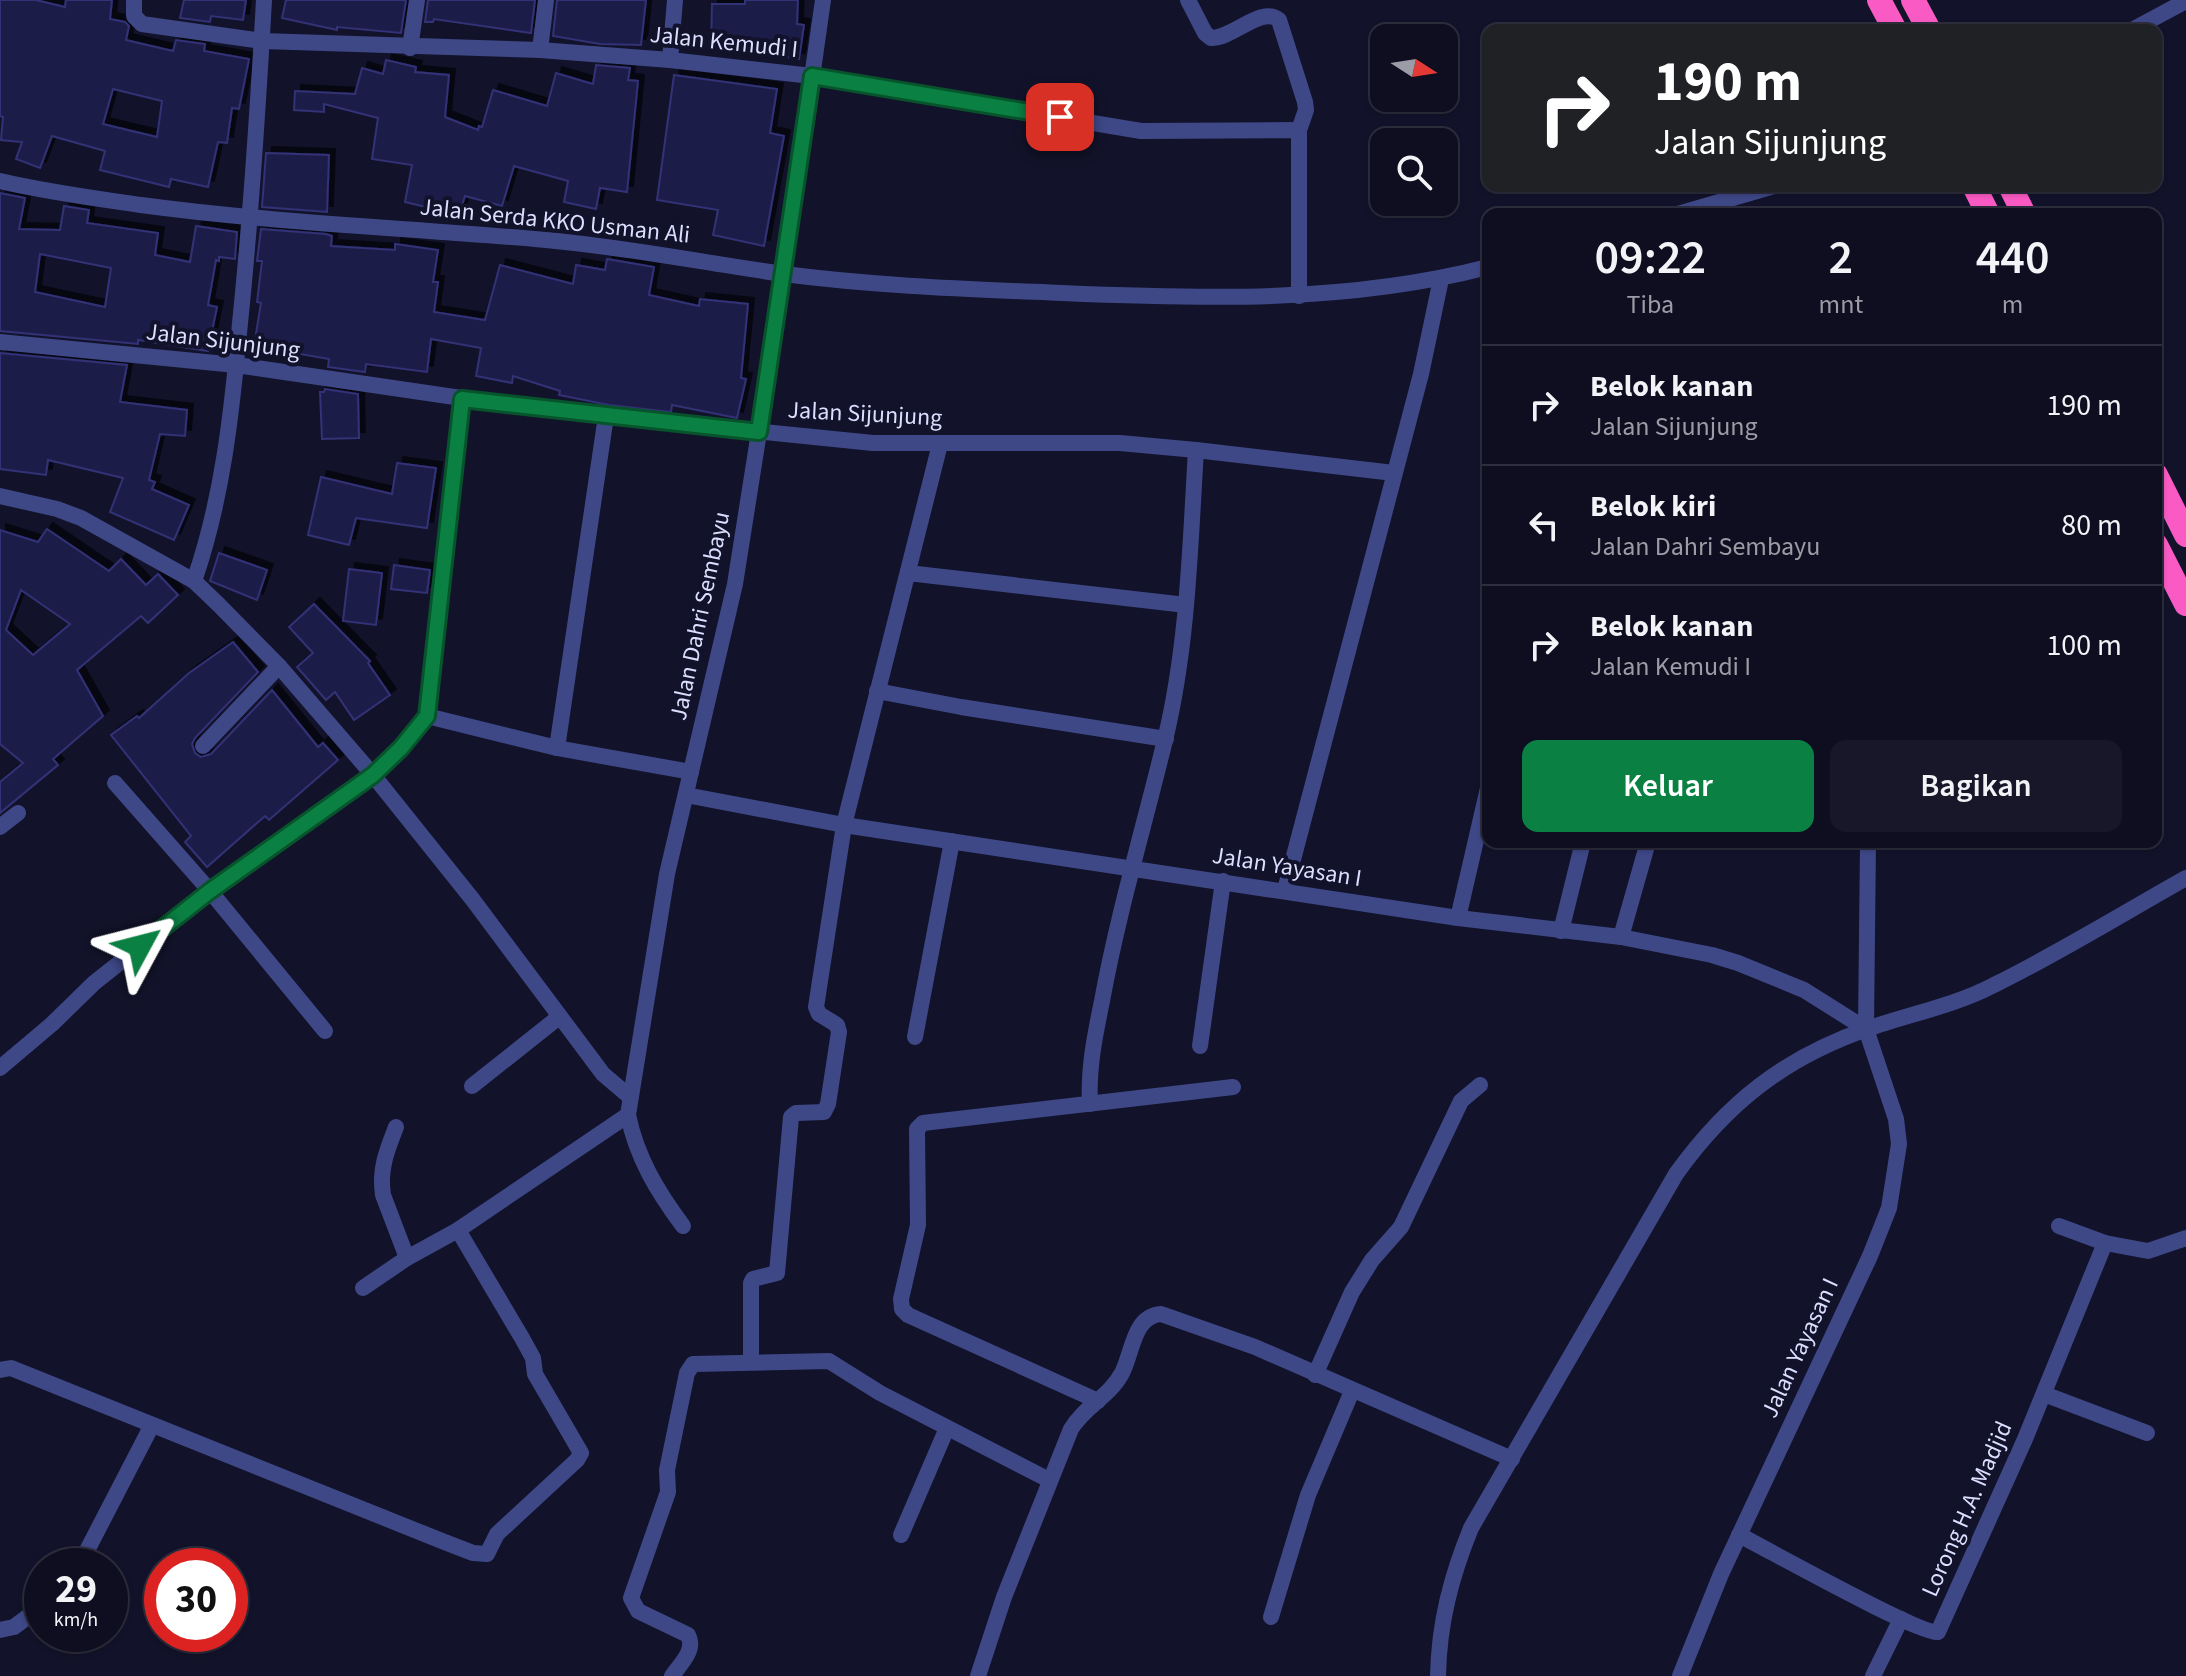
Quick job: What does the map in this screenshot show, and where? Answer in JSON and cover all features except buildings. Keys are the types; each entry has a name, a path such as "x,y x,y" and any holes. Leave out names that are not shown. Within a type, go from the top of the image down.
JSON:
{"highway":[{"path":"1879,0 1892,24"},
{"path":"1913,0 1926,24"},
{"path":"2162,487 2186,535"},
{"path":"2162,557 2186,604"}],"street":[{"name":"Jalan Kemudi I","path":"134,0 134,16 142,24 262,41 540,50 670,60 812,76 1141,131 1299,130"},
{"path":"194,581 216,508 236,365 251,219 264,0"},
{"path":"410,48 417,0"},
{"path":"540,50 546,0"},
{"path":"670,60 675,0"},
{"name":"Jalan Dahri Sembayu","path":"683,1226 649,1177 634,1141 628,1115 630,1097 667,874 735,584 823,0"},
{"path":"1188,0 1205,33 1211,38 1222,37 1265,15 1279,20 1305,102 1299,130 1299,296"},
{"path":"2143,24 2186,1"},
{"name":"Jalan Serda KKO Usman Ali","path":"0,181 71,196 251,219 623,248 784,274 864,283 1192,298 1299,296 1382,289 1482,269"},
{"path":"1699,208 1753,192"},
{"path":"1285,890 1421,374 1441,279"},
{"name":"Jalan Sijunjung","path":"0,342 236,365 462,399 606,416 895,445 1120,443 1394,473"},
{"path":"0,1068 94,983 210,891 373,775 401,748 427,716 462,399"},
{"path":"557,748 606,416"},
{"path":"751,1362 751,1283 754,1278 777,1273 791,1117 796,1113 819,1114 827,1109 839,1032 837,1025 819,1014 816,1007 844,825 940,444"},
{"path":"1090,1104 1088,1077 1092,1050 1131,867 1166,739 1183,642 1196,450"},
{"path":"0,496 81,518 194,581 279,666 373,775 473,900 603,1074 630,1097"},
{"path":"908,573 1186,605"},
{"path":"203,746 279,666"},
{"path":"877,691 1166,739"},
{"path":"427,716 557,748 691,772"},
{"path":"115,783 210,891 325,1031"},
{"name":"Jalan Yayasan I","path":"686,795 844,825 1458,918 1621,937 1712,955 1804,990 1866,1029 1896,1119 1899,1144 1889,1208 1870,1256 1739,1535 1680,1676"},
{"path":"0,827 18,813"},
{"path":"1458,918 1482,814"},
{"path":"915,1037 952,841"},
{"path":"1561,931 1582,848"},
{"path":"1621,937 1646,848"},
{"path":"1866,1029 1868,848"},
{"path":"1438,1676 1442,1620 1471,1528 1668,1187 1700,1140 1768,1077 1794,1061 1866,1029 1957,1002 1994,986 2186,878"},
{"path":"1200,1046 1223,881"},
{"path":"472,1086 559,1017"},
{"path":"1315,1375 1352,1292 1408,1215 1461,1101 1480,1085"},
{"path":"1098,1401 908,1315 901,1304 918,1225 915,1141 919,1126 1233,1087"},
{"path":"363,1288 407,1258 458,1230 628,1115"},
{"path":"396,1127 382,1164 381,1185 407,1258"},
{"path":"2059,1226 2105,1243 2142,1251 2186,1238"},
{"path":"0,1370 11,1368 480,1553 491,1550 497,1534 581,1453 535,1374 533,1358 522,1338 458,1230"},
{"name":"Lorong H.A. Madjid","path":"1739,1535 1901,1619 1929,1632 1936,1632 2044,1394 2105,1243"},
{"path":"978,1676 1004,1597 1049,1480 1076,1420 1119,1378 1143,1320 1153,1315 1161,1314 1255,1347 1512,1459"},
{"path":"672,1676 691,1649 691,1639 638,1611 631,1598 668,1492 667,1470 687,1373 693,1364 829,1361 880,1393 1049,1480"},
{"path":"1271,1617 1308,1495 1352,1391"},
{"path":"2044,1394 2147,1433"},
{"path":"88,1548 152,1425"},
{"path":"901,1535 947,1428"},
{"path":"1873,1676 1901,1619"},
{"path":"0,1630 14,1627 24,1620"}],"route":[{"path":"140,946 210,891 373,775 401,748 427,716 462,399 759,432 812,76 1060,117"}]}
